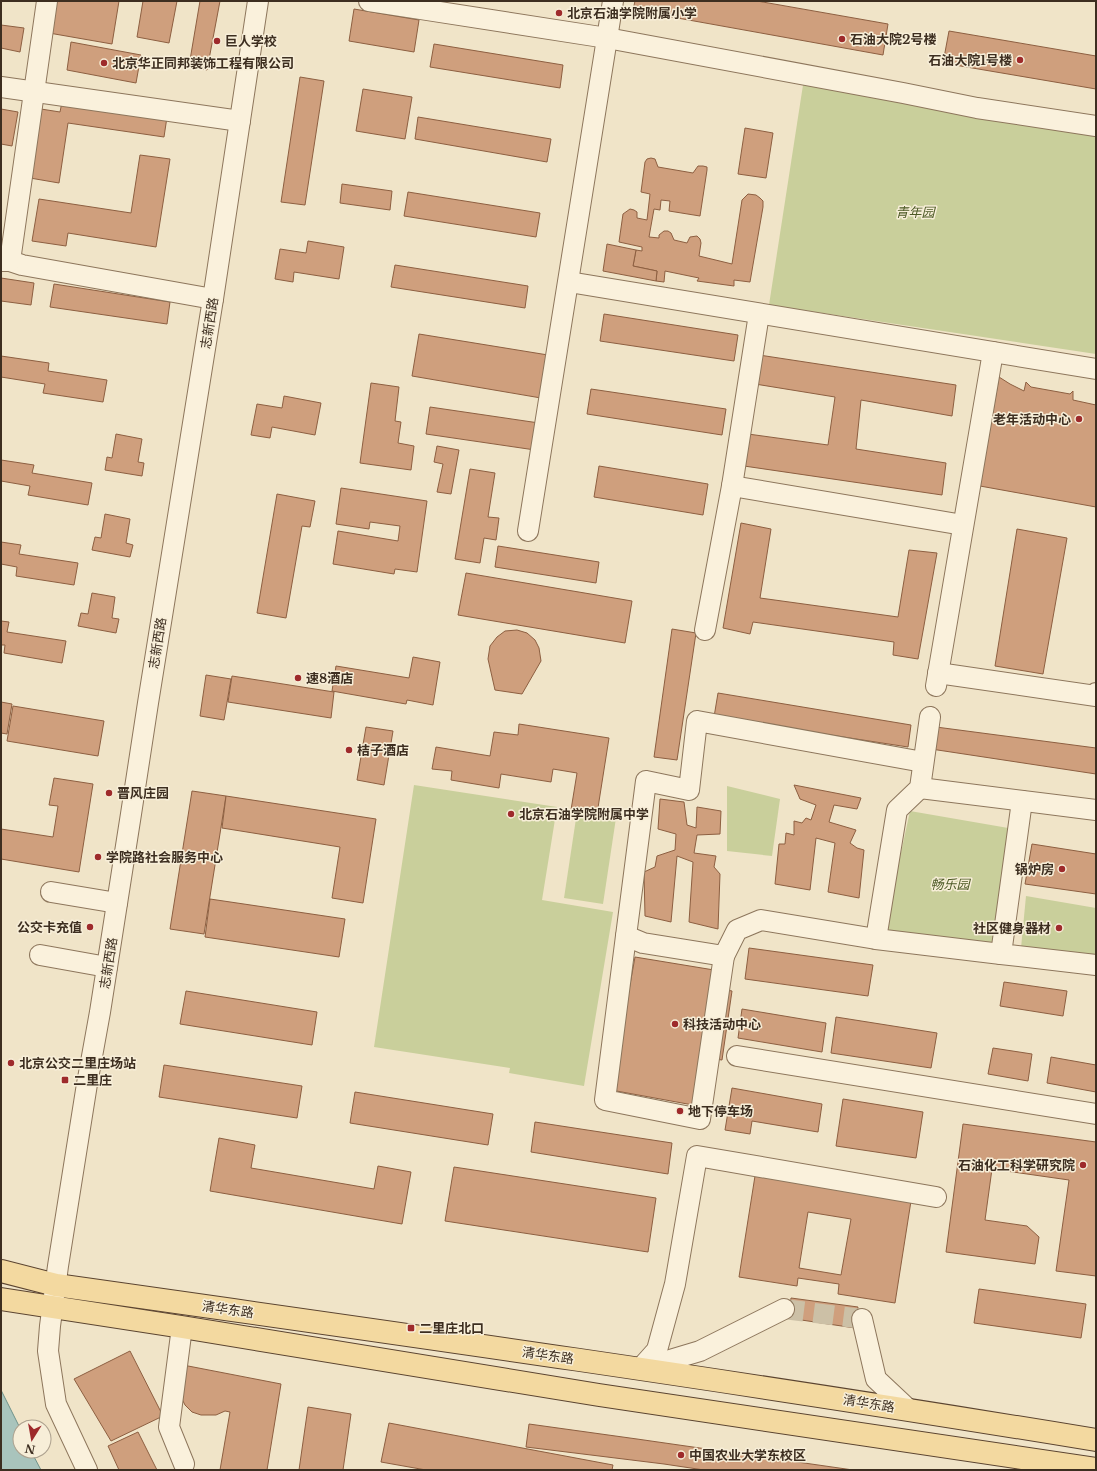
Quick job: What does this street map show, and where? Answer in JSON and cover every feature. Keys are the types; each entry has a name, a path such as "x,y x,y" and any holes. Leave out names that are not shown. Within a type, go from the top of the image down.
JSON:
{"main road":[{"name":"清华东路","path":"1,1271 56,1285 605,1363 908,1409 1096,1440"},
{"name":"清华东路","path":"1,1300 182,1327 599,1395 1096,1469"},
{"path":"599,1395 605,1363"}],"street":[{"path":"1,76 27,80 40,1"},
{"path":"47,1 35,91 6,261 213,299"},
{"name":"志新西路","path":"87,1470 56,1404 48,1351 53,1308 87,1084 107,967 213,299 258,1"},
{"path":"369,1 607,38 895,91 984,110 1096,126"},
{"path":"528,531 613,1"},
{"path":"1,86 240,121"},
{"path":"569,282 1096,369"},
{"path":"705,630 732,486 759,314"},
{"path":"992,352 937,680 1096,696 1096,693"},
{"path":"732,486 963,525"},
{"path":"876,939 897,810 920,788 930,717"},
{"path":"923,762 697,720 689,790 646,781 605,1100 700,1118 724,956 737,930 761,920 876,939 1096,965"},
{"path":"920,788 1096,810"},
{"path":"1002,954 1022,801"},
{"path":"51,892 117,904"},
{"path":"626,936 643,943 724,956"},
{"path":"40,955 107,967"},
{"path":"738,1056 1096,1114"},
{"path":"640,1369 657,1350 675,1284 697,1156 936,1197"},
{"path":"640,1369 700,1350 784,1309"},
{"path":"862,1319 876,1379 908,1409"},
{"path":"182,1327 169,1427 184,1464"}],"green space":[{"name":"青年园","path":"803,85 933,99 1096,126 1096,354 769,305"},
{"path":"414,785 557,807 542,900 613,912 584,1086 509,1073 510,1068 374,1047"},
{"path":"727,786 780,799 772,856 727,851"},
{"name":"畅乐园","path":"910,811 1014,829 994,944 884,931"},
{"path":"577,812 616,818 603,904 564,898"},
{"name":"社区健身器材","path":"1026,896 1096,908 1096,960 1021,948"}],"water":[{"path":"1,1390 16,1419 12,1419 12,1459 35,1459 41,1470 1,1470"}],"building":[{"path":"54,1 119,1 112,44 49,33"},
{"path":"143,1 177,1 169,43 137,37"},
{"path":"200,1 220,1 207,70 189,66"},
{"name":"石油大院2号楼","path":"635,1 757,1 888,24 883,55 633,10"},
{"path":"354,9 419,20 414,52 349,41"},
{"path":"1,25 24,28 20,52 1,48"},
{"name":"石油大院1号楼","path":"949,31 1096,56 1096,89 943,63"},
{"name":"北京华正同邦装饰工程有限公司","path":"71,42 141,55 136,83 67,70"},
{"path":"434,44 563,65 560,88 430,67"},
{"path":"300,77 324,81 305,205 281,202"},
{"path":"363,89 412,97 405,139 356,131"},
{"path":"62,102 167,117 164,137 68,123 59,183 30,178 41,109 60,112"},
{"path":"1,109 18,112 12,146 1,144"},
{"path":"418,117 551,139 547,162 415,139"},
{"path":"745,128 773,133 766,178 738,174"},
{"path":"140,155 170,159 156,247 68,233 66,246 32,241 39,199 131,213"},
{"path":"647,159 655,159 658,167 693,173 698,166 707,167 707,170 700,216 669,211 670,201 661,200 660,210 654,209 649,237 659,238 659,235 664,231 668,231 671,233 674,240 687,243 690,237 697,236 701,243 699,256 732,264 742,200 748,194 756,195 763,201 750,282 734,280 734,286 697,281 699,278 665,271 664,282 656,281 657,271 633,266 636,250 642,251 642,247 619,242 623,214 630,209 634,210 637,212 637,218 647,220 650,194 641,192 645,162"},
{"path":"342,184 392,191 390,210 340,203"},
{"path":"408,192 540,213 536,237 404,216"},
{"path":"308,241 344,247 339,279 294,272 293,282 275,279 280,249 306,253"},
{"path":"607,244 636,250 633,266 657,271 656,281 603,271"},
{"path":"395,265 528,286 525,308 391,287"},
{"path":"1,278 34,283 31,305 1,301"},
{"path":"54,284 170,302 167,324 50,307"},
{"path":"604,314 738,335 734,361 600,341"},
{"path":"419,334 548,355 541,398 412,376"},
{"path":"759,355 956,385 952,416 861,400 856,449 946,463 942,495 744,466 748,434 828,445 835,397 755,384"},
{"path":"1,356 49,363 48,371 107,380 103,402 43,393 45,384 1,377"},
{"path":"999,377 1024,391 1026,382 1031,387 1070,394 1073,391 1073,400 1096,405 1096,507 980,486"},
{"path":"371,383 399,387 395,421 401,422 398,443 414,446 411,470 360,463"},
{"path":"591,389 726,409 722,435 587,414"},
{"path":"284,396 321,403 315,435 272,427 270,438 251,435 257,404 282,408"},
{"path":"430,407 539,423 535,450 426,434"},
{"path":"116,434 142,439 138,462 144,463 142,476 105,470 107,457 112,458"},
{"path":"437,446 459,450 451,494 437,492 443,464 434,462"},
{"path":"1,460 34,465 32,473 92,483 88,505 28,495 30,486 1,481"},
{"path":"599,466 708,484 703,515 594,497"},
{"path":"470,469 495,473 488,517 499,518 496,540 484,538 480,563 455,559"},
{"path":"341,488 427,501 417,572 395,569 394,574 333,564 338,531 398,541 400,526 370,522 369,529 336,524"},
{"path":"277,494 315,501 310,527 302,526 286,618 257,613"},
{"path":"105,514 130,519 126,543 133,545 130,557 92,550 95,537 101,538"},
{"path":"741,523 771,529 760,598 898,617 909,550 937,553 918,659 893,655 894,642 753,622 750,634 723,628"},
{"path":"1017,529 1067,538 1043,674 995,666"},
{"path":"1,542 21,545 19,554 78,563 74,585 16,576 17,567 1,564"},
{"path":"498,546 599,562 596,583 495,567"},
{"path":"466,573 632,601 625,643 458,615"},
{"path":"92,593 115,597 112,618 119,619 116,633 78,626 81,613 88,614"},
{"path":"1,621 9,622 7,632 66,641 62,663 4,653 5,645 1,645"},
{"path":"672,629 696,633 677,760 654,757"},
{"path":"517,630 527,633 535,640 539,648 541,661 522,694 495,690 488,659 490,646 497,637 505,631"},
{"path":"413,657 440,662 433,705 407,700 406,704 332,691 336,666 409,678"},
{"path":"206,675 231,679 224,720 200,716"},
{"path":"232,676 334,692 331,718 228,702"},
{"path":"718,693 911,725 908,747 714,717"},
{"path":"1,702 12,704 7,734 1,733"},
{"path":"13,706 104,721 98,756 7,741"},
{"path":"519,724 609,738 597,814 571,810 577,773 553,769 551,782 501,774 499,788 451,780 452,771 432,769 436,747 490,756 494,732 518,735"},
{"path":"366,727 393,731 384,785 357,780"},
{"path":"936,727 1096,748 1096,774 931,749"},
{"path":"54,778 93,784 79,872 1,859 1,829 53,837 58,806 49,805"},
{"path":"794,785 861,798 857,809 834,805 829,822 856,830 850,843 857,848 864,850 859,898 828,892 835,843 816,838 810,890 775,884 779,844 785,844 786,833 794,835 794,821 802,823 806,818 811,820 816,805 800,799"},
{"path":"192,791 226,796 204,934 170,929"},
{"path":"226,796 376,819 363,903 332,898 340,847 222,828"},
{"path":"660,799 684,802 687,825 696,828 697,807 721,811 720,834 697,835 694,853 716,856 714,867 720,874 718,929 689,922 693,862 677,856 671,922 645,916 644,872 655,867 657,856 675,850 676,834 658,829"},
{"name":"锅炉房","path":"1032,844 1096,854 1096,894 1025,884"},
{"path":"210,899 345,919 339,957 205,937"},
{"path":"749,948 873,965 868,996 745,979"},
{"name":"科技活动中心","path":"635,957 714,970 712,987 732,991 722,1060 701,1057 693,1105 611,1090"},
{"path":"1004,982 1067,991 1063,1016 1000,1006"},
{"path":"186,991 317,1012 312,1045 180,1024"},
{"path":"742,1009 826,1023 822,1052 738,1038"},
{"path":"836,1017 937,1033 931,1068 831,1053"},
{"path":"993,1048 1032,1054 1028,1081 988,1074"},
{"path":"1051,1057 1096,1065 1096,1092 1047,1083"},
{"path":"164,1065 302,1086 297,1118 159,1097"},
{"path":"732,1088 822,1104 818,1132 752,1121 750,1134 725,1130"},
{"path":"355,1092 493,1114 488,1145 350,1123"},
{"path":"843,1099 923,1112 916,1158 836,1146"},
{"path":"535,1122 672,1143 668,1174 531,1152"},
{"path":"963,1124 1096,1142 1096,1276 1056,1271 1069,1180 992,1169 985,1220 1027,1226 1039,1237 1035,1264 946,1252"},
{"path":"219,1138 255,1145 251,1168 374,1189 378,1166 411,1172 402,1224 210,1191"},
{"path":"454,1167 656,1198 648,1252 445,1221"},
{"path":"755,1176 911,1201 895,1303 838,1294 839,1284 798,1278 797,1286 739,1277","holes":["808,1212 851,1219 841,1275 799,1268"]},
{"path":"979,1289 1086,1304 1081,1338 974,1323"},
{"path":"791,1298 858,1307 855,1328 788,1318"},
{"path":"130,1351 163,1416 111,1441 74,1379"},
{"path":"183,1365 281,1384 267,1470 220,1470 230,1412 225,1411 216,1415 201,1415 192,1412 185,1405 179,1393"},
{"path":"308,1407 351,1414 343,1470 299,1470"},
{"path":"389,1423 613,1465 612,1470 426,1470 381,1462"},
{"path":"529,1424 853,1470 704,1470 526,1447"},
{"path":"138,1432 157,1470 119,1470 108,1446"}],"tunnel":[{"path":"784,1309 862,1319"}],"place":[{"name":"北京石油学院附属小学","path":"559,13"},
{"name":"石油大院2号楼","path":"842,39"},
{"name":"巨人学校","path":"217,41"},
{"name":"石油大院1号楼","path":"1020,60"},
{"name":"北京华正同邦装饰工程有限公司","path":"104,63"},
{"name":"老年活动中心","path":"1079,419"},
{"name":"速8酒店","path":"298,678"},
{"name":"桔子酒店","path":"349,750"},
{"name":"晋风庄园","path":"109,793"},
{"name":"北京石油学院附属中学","path":"511,814"},
{"name":"学院路社会服务中心","path":"98,857"},
{"name":"锅炉房","path":"1062,869"},
{"name":"公交卡充值","path":"90,927"},
{"name":"社区健身器材","path":"1059,928"},
{"name":"科技活动中心","path":"675,1024"},
{"name":"北京公交二里庄场站","path":"11,1063"},
{"name":"二里庄","path":"65,1080"},
{"name":"地下停车场","path":"680,1111"},
{"name":"石油化工科学研究院","path":"1083,1165"},
{"name":"二里庄北口","path":"411,1328"},
{"name":"中国农业大学东校区","path":"681,1455"}]}
